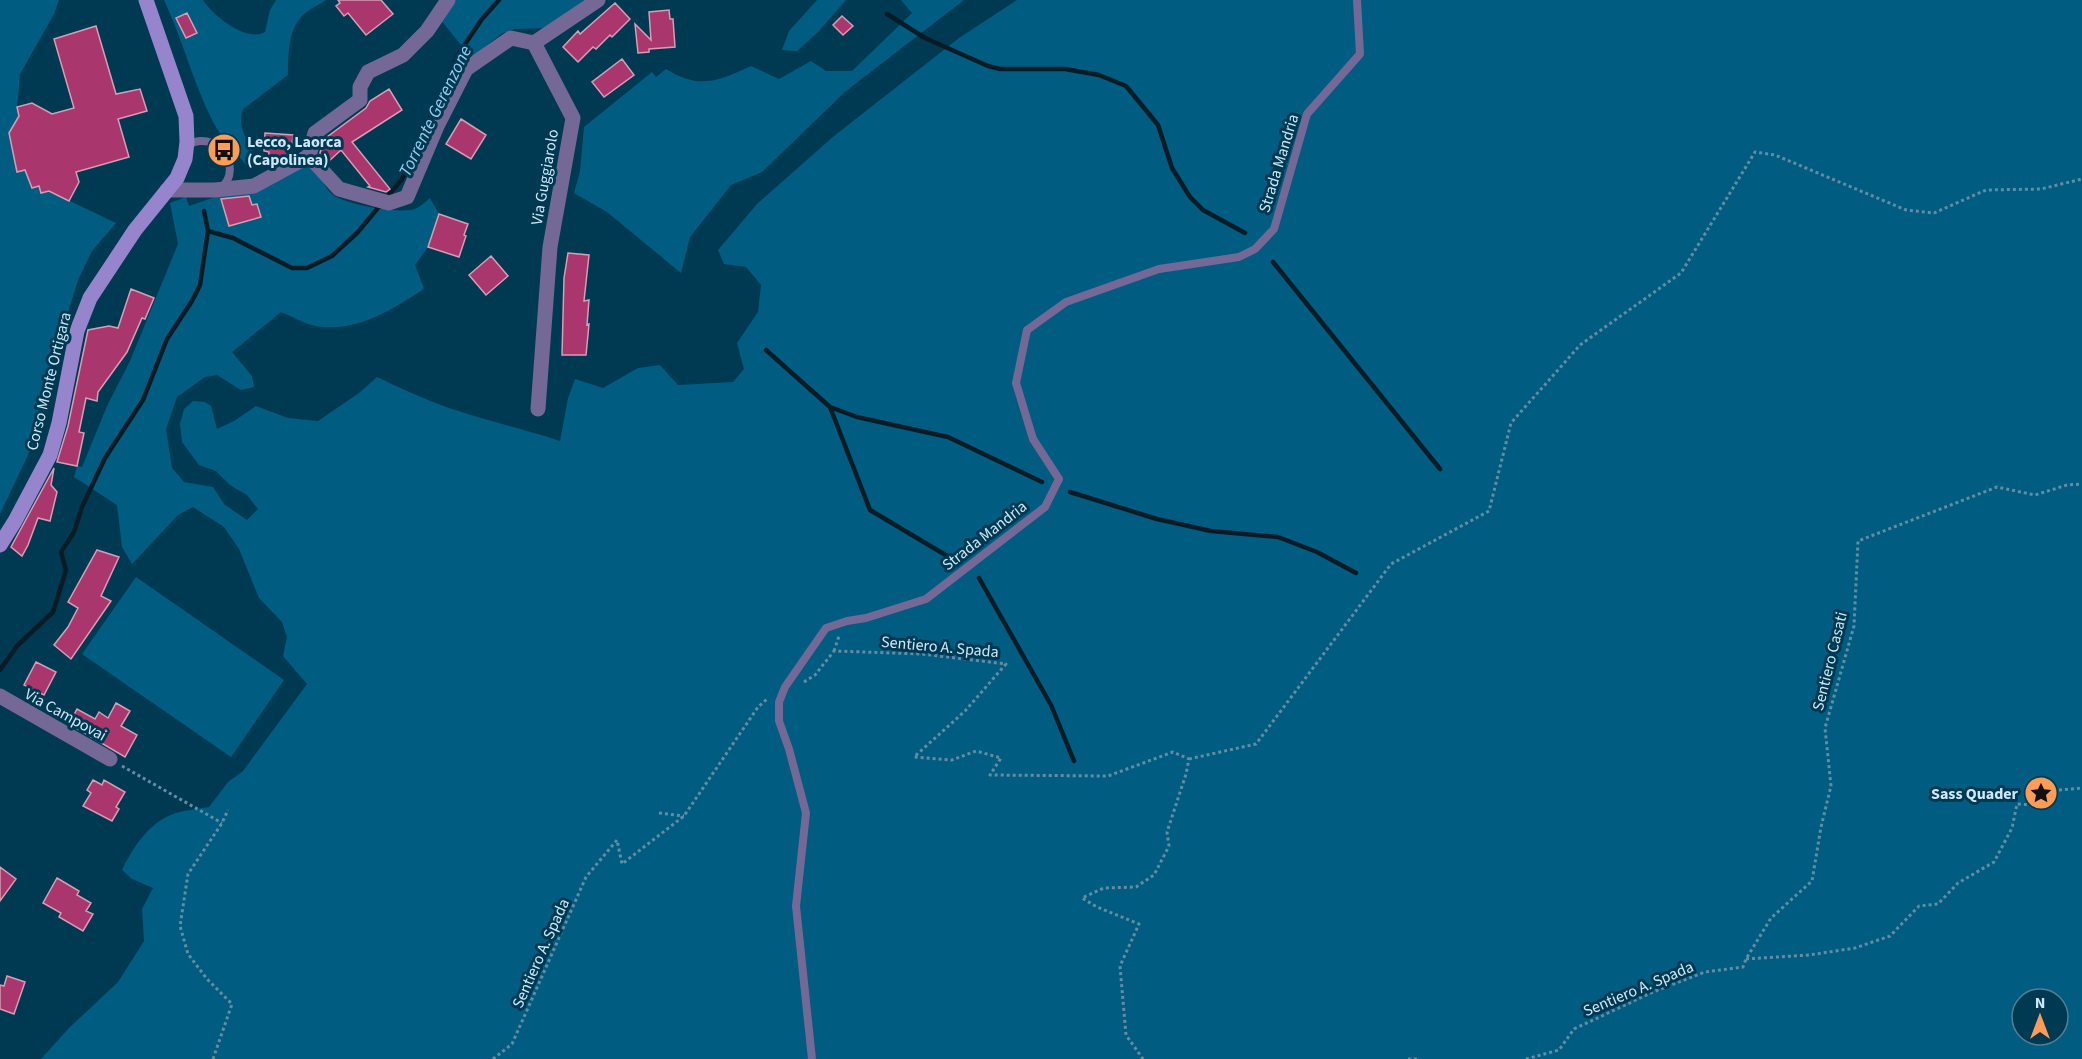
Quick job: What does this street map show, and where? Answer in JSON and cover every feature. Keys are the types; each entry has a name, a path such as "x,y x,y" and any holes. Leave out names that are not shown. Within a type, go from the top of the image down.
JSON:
{"main road":[{"name":"Corso Monte Ortigara","path":"0,545 50,455 77,331 90,298 135,230 180,174 187,147 188,130 184,105 146,0"}],"street":[{"path":"167,190 215,190 254,186 309,156 315,133 360,100 360,87 368,72 403,55 427,31 448,0"},
{"path":"309,156 339,189 389,203 407,197 437,126 466,69 511,38 534,43 598,0"},
{"name":"Via Guggiarolo","path":"534,43 573,118 550,247 538,409"},
{"name":"Via Campovai","path":"2,701 110,759"}],"lane":[{"name":"Strada Mandria","path":"812,1059 796,906 806,813 779,721 779,702 788,683 826,628 927,599 1045,507 1059,479 1033,439 1016,383 1027,330 1066,302 1159,269 1239,257 1255,249 1274,229 1307,114 1360,54 1357,0"},
{"path":"187,147 194,141 208,141 227,155 230,163 229,178 222,188 215,190"}],"path":[{"path":"1143,1059 1126,1035 1120,966 1139,924 1097,907 1082,898 1104,888 1136,887 1154,875 1169,846 1167,832 1189,759 1256,744 1390,564 1489,511 1511,423 1580,345 1681,273 1755,152 1775,156 1906,210 1934,213 1986,190 2042,189 2082,178"},
{"name":"Sentiero Casati","path":"1746,959 1771,918 1812,881 1831,786 1825,728 1854,626 1858,542 1996,488 2035,495 2067,484 2082,484"},
{"name":"Sentiero A. Spada","path":"493,1059 512,1044 586,877 617,840 622,864 684,816 758,707 777,689 788,683 801,684 815,675 834,651 922,654 1006,664 965,711 914,757 952,760 976,751 1001,758 990,775 1108,776 1173,752 1189,759"},
{"path":"110,759 222,823"},
{"name":"Sentiero A. Spada","path":"1526,1059 1558,1050 1574,1029 1653,992 1706,972 1743,968 1746,959 1809,955 1855,948 1890,936 1919,906 1938,904 1958,883 1994,862 2012,828 2017,804 2035,805 2046,791 2082,788"},
{"path":"213,1059 232,1004 207,979 188,954 180,926 188,874 222,823 228,810"},
{"path":"659,813 684,816"},
{"path":"1408,1059 1419,1059"}],"shaded area":[{"path":"0,0 59,0 54,14 20,74 17,107 19,116 9,133 17,171 25,170 32,187 39,186 41,193 49,191 116,223 92,251 78,280 55,354 36,438 0,514"},
{"path":"164,0 203,0 214,13 231,26 249,34 258,34 265,32 270,10 276,0 326,0 304,14 297,22 291,36 288,75 243,109 242,128 255,156 253,162 247,167 213,122"},
{"path":"447,0 584,0 547,28 514,29 501,34 469,60 461,45 440,19"},
{"path":"817,0 846,0 818,32 797,51 782,50 789,31"},
{"path":"901,0 964,0 846,91 762,172 731,185 690,237 681,273 607,212 574,193 580,171 584,127 652,72 656,77 666,69 689,80 709,81 729,76 751,66 779,79 811,61 826,71 852,71 912,13"},
{"path":"1017,0 2082,0 2082,1059 41,1059 69,1028 118,982 144,941 142,909 153,888 132,879 122,870 137,844 150,828 167,817 180,812 209,807 228,782 243,771 307,684 283,656 287,637 282,622 259,598 239,549 224,527 193,507 178,515 132,564 122,547 117,505 74,477 77,466 82,467 107,406 130,361 178,244 170,203 186,197 189,206 303,166 317,173 332,194 348,202 385,209 407,210 417,208 430,198 439,214 428,247 415,265 424,289 386,312 345,326 316,326 281,312 232,352 252,376 254,387 241,390 217,375 205,377 177,397 166,429 172,468 184,482 213,487 224,504 247,520 258,509 247,495 230,485 216,471 199,465 182,442 180,424 184,409 193,401 205,402 211,406 217,429 256,406 288,418 318,421 359,393 377,377 449,408 560,441 568,398 575,379 603,388 638,368 660,365 678,385 733,382 744,369 737,343 758,312 761,285 746,267 724,264 718,250 757,204 834,136 959,38"},
{"path":"136,577 284,680 231,757 82,654"}],"building":[{"path":"338,0 381,0 393,14 366,35 348,13 344,16 336,6 340,3"},
{"path":"615,3 630,19 612,37 610,35 596,49 593,47 578,62 563,47 578,31 580,34"},
{"path":"669,10 670,19 673,19 675,47 649,49 649,52 638,53 635,24 651,40 649,12"},
{"path":"187,13 197,33 186,38 176,18"},
{"path":"842,16 853,26 843,35 833,25"},
{"path":"96,26 116,94 140,89 147,111 118,119 129,157 76,172 79,182 69,201 49,191 41,193 39,186 32,188 25,170 17,172 9,133 19,116 17,107 32,103 52,114 74,108 54,39"},
{"path":"622,59 634,75 604,97 592,82"},
{"path":"389,89 402,110 352,142 390,189 386,192 368,187 370,186 341,150 328,162 320,153 323,140 366,108 370,101"},
{"path":"461,119 486,135 471,159 446,144"},
{"path":"265,133 293,135 291,154 275,163 268,163 269,152 264,151"},
{"path":"249,196 252,205 257,204 261,217 229,226 221,199"},
{"path":"439,214 468,224 459,257 428,247"},
{"path":"568,253 589,255 584,301 589,300 586,355 562,355 564,278"},
{"path":"491,256 508,276 486,295 469,275"},
{"path":"131,289 154,298 127,352 98,392 97,401 86,398 79,432 84,433 77,466 57,462 68,426 88,330 109,326 118,328"},
{"path":"54,468 51,485 57,492 50,521 38,518 22,556 11,547"},
{"path":"97,550 119,557 101,596 111,601 71,659 54,645 68,627 78,608 68,602"},
{"path":"36,662 56,672 44,695 24,685"},
{"path":"116,703 130,711 121,726 137,735 125,757 69,724 77,709 95,719 99,712 108,718"},
{"path":"93,780 102,785 104,780 125,792 116,807 119,809 112,821 83,806 91,793 87,790"},
{"path":"0,867 16,879 0,901"},
{"path":"57,878 79,891 77,895 91,903 86,911 93,914 83,931 59,917 61,913 43,903"},
{"path":"7,976 25,982 14,1014 0,1009 0,985 4,986"}],"waterway":[{"name":"Torrente Gerenzone","path":"208,231 233,238 292,268 307,268 332,256 357,233 402,179 459,53 482,19 499,0"},
{"path":"887,14 925,38 988,66 1000,69 1065,69 1099,75 1126,86 1158,125 1172,168 1190,197 1203,210 1245,233"},
{"name":"Torrente Gerenzone","path":"0,670 17,646 53,612 66,570 61,552 74,532 82,507 105,458 143,400 167,339 200,285 208,231 204,211"},
{"path":"1273,262 1440,469"},
{"path":"766,350 830,407 857,417 948,437 1042,482"},
{"path":"830,407 870,510 954,560"},
{"path":"1070,492 1157,519 1211,531 1278,537 1317,552 1356,573"},
{"path":"979,578 1051,705 1074,761"}],"place":[{"name":"Lecco, Laorca (Capolinea)","path":"224,150"},
{"name":"Sass Quader","path":"2041,793"}]}
